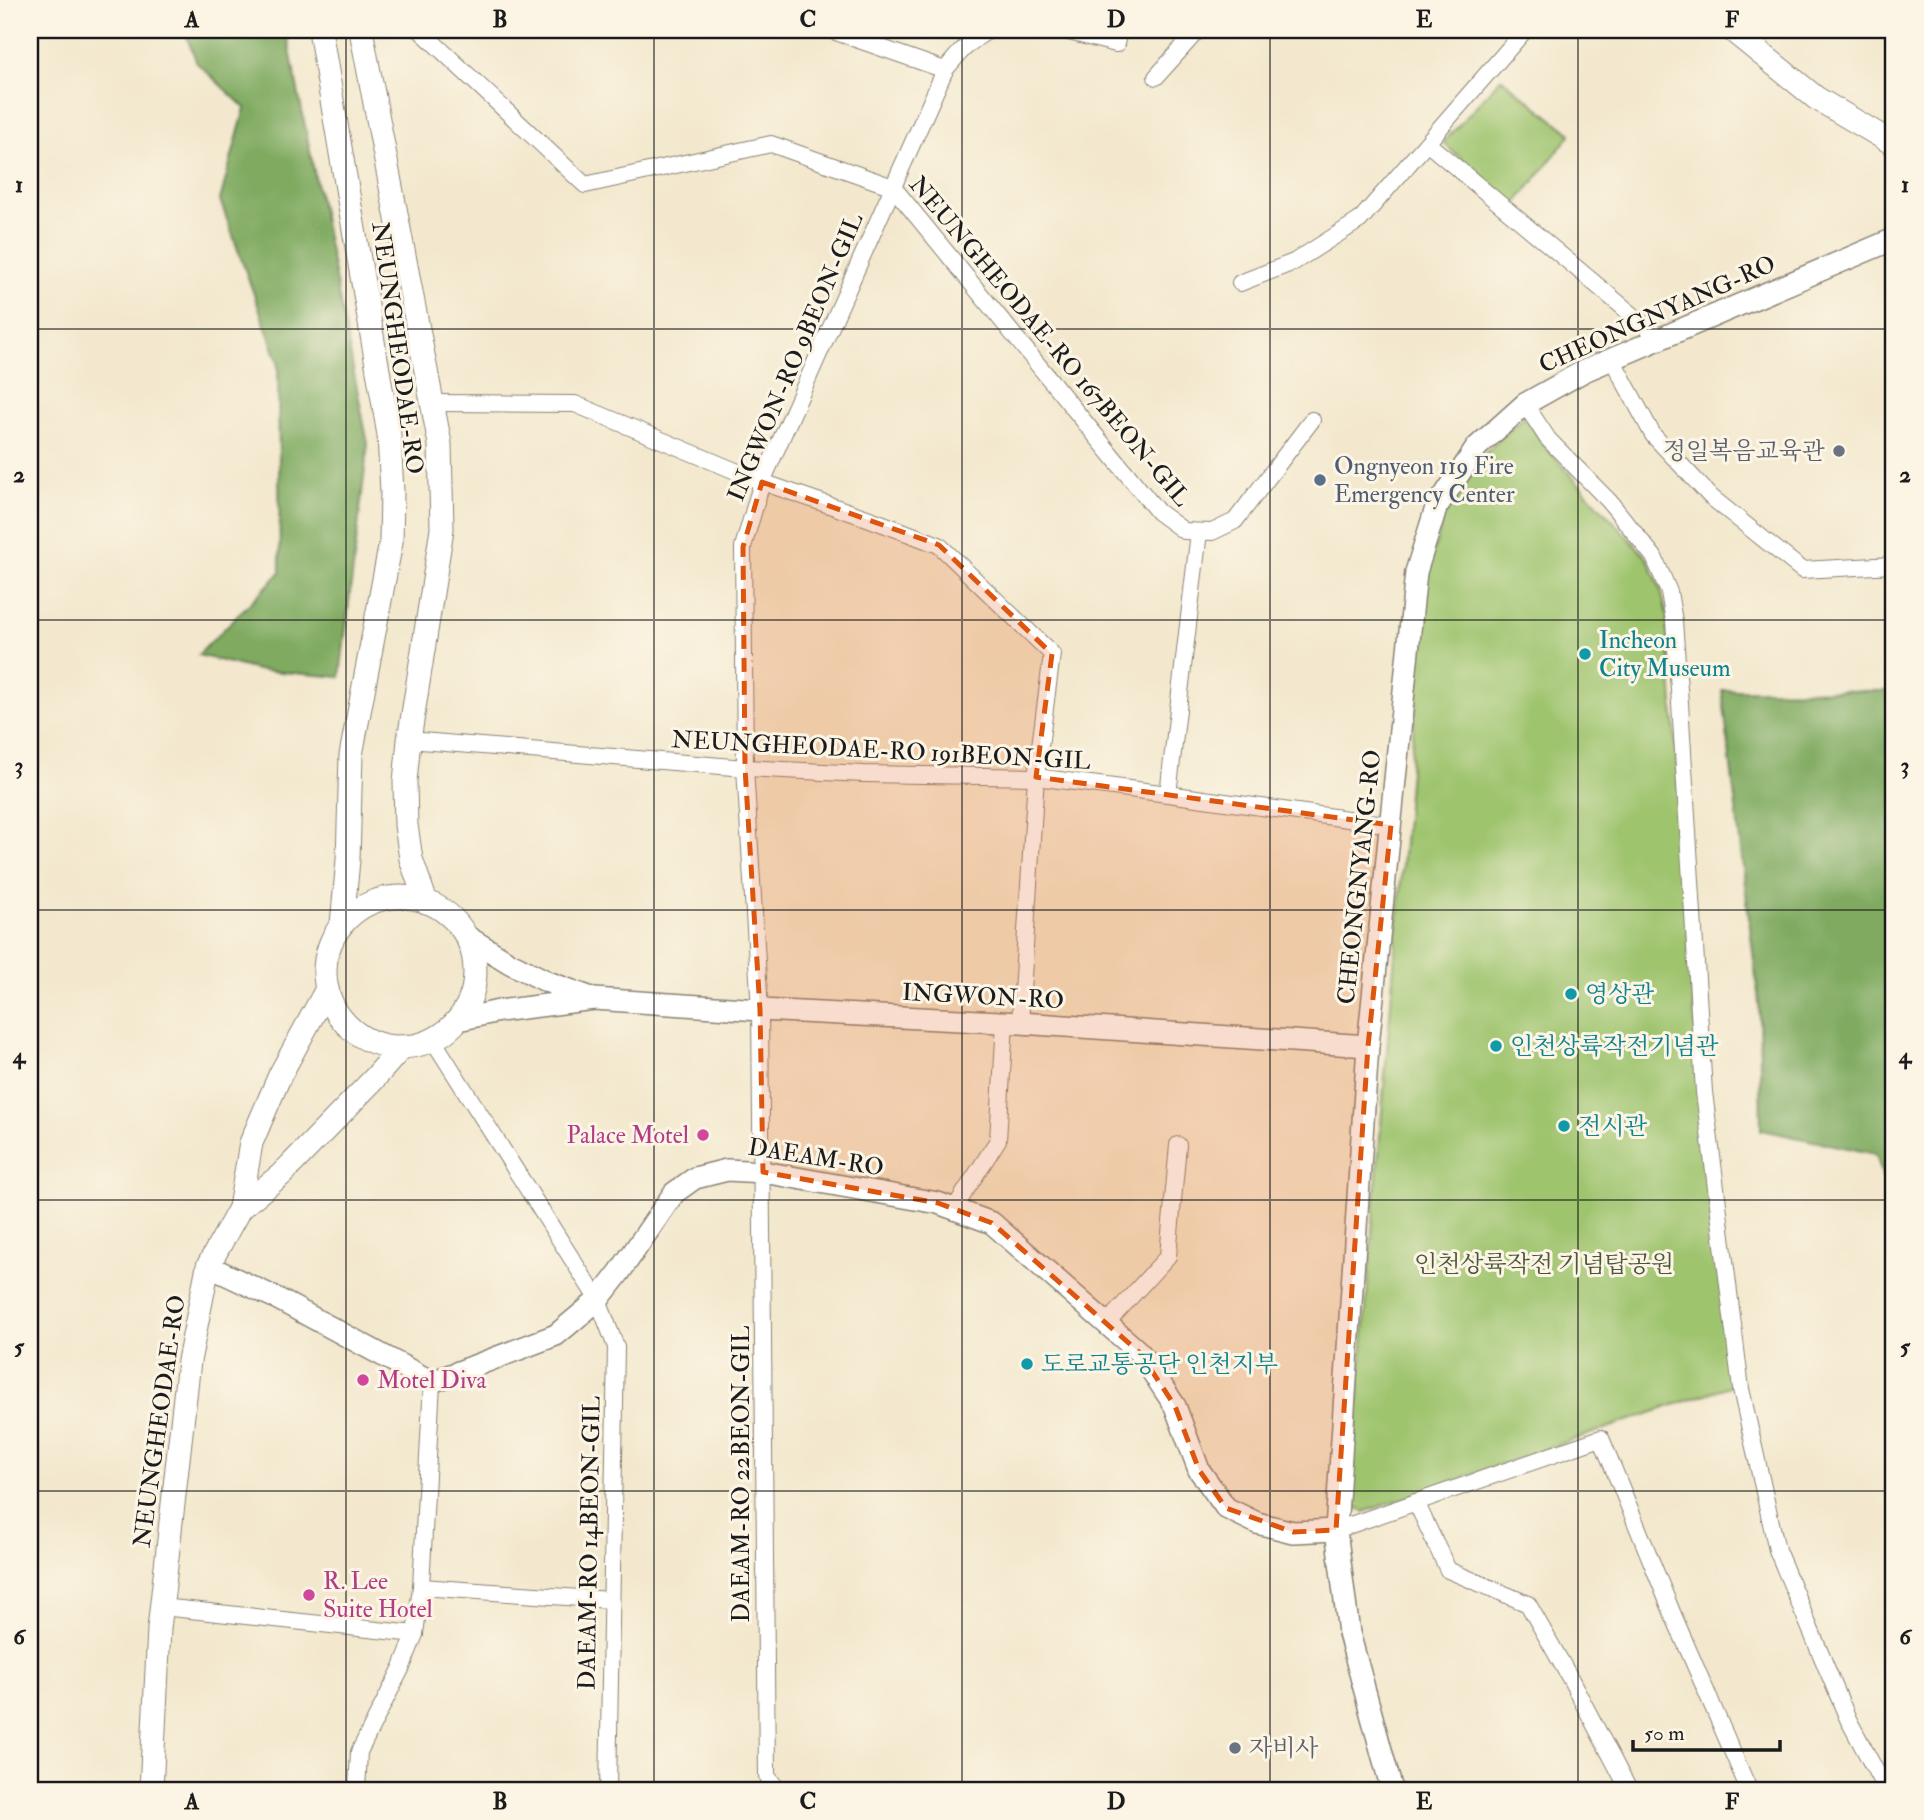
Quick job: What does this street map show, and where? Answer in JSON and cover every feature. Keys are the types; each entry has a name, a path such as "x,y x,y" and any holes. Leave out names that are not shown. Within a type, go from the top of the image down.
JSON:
{"main road":[{"name":"NEUNGHEODAE-RO","path":"320,30 389,435 392,492 391,542 351,755 348,860 342,924"},
{"name":"NEUNGHEODAE-RO","path":"360,30 440,444 442,529 409,740 405,782 406,825 411,859 426,902"},
{"path":"1732,30 1816,98 1894,144"},
{"path":"404,897 426,902 449,916 466,936 474,957 475,979 469,1001 458,1020 433,1040 402,1047 377,1043 354,1032 337,1013 327,989 325,967 330,943 342,924 360,909 381,900 404,897"},
{"name":"NEUNGHEODAE-RO","path":"151,1790 162,1607 189,1361 208,1266 240,1209 251,1143 280,1075 327,989"},
{"name":"NEUNGHEODAE-RO","path":"240,1209 282,1174 402,1047"}],"street":[{"path":"830,30 945,70"},
{"name":"INGWON-RO 9BEON-GIL","path":"760,1010 745,768 743,547 762,482 945,70 962,49 990,30"},
{"path":"1061,30 1117,37"},
{"path":"1156,78 1198,30"},
{"path":"1240,283 1294,262 1360,219 1525,30"},
{"name":"NEUNGHEODAE-RO 167BEON-GIL","path":"431,33 585,185 771,144 892,187 1158,512 1184,531 1212,532 1236,521 1312,420"},
{"path":"1427,142 1661,338"},
{"name":"CHEONGNYANG-RO","path":"1392,1790 1349,1633 1336,1530 1368,1046 1416,572 1436,508 1477,447 1525,404 1584,371 1894,239"},
{"path":"1612,359 1653,435 1711,497 1802,570 1894,565"},
{"path":"432,403 575,404 762,482 939,545 1052,654 1036,777 998,1140 954,1209"},
{"path":"1525,404 1548,439 1609,502 1654,557 1668,592 1674,621 1680,703 1704,1092 1741,1389 1777,1550 1848,1718 1886,1790"},
{"path":"1168,794 1199,532"},
{"name":"NEUNGHEODAE-RO 191BEON-GIL","path":"409,740 745,768 864,774 1036,777 1391,825"},
{"path":"466,936 548,982 594,999"},
{"path":"458,1020 499,1011 594,999"},
{"name":"INGWON-RO","path":"594,999 1368,1046"},
{"name":"DAEAM-RO 22BEON-GIL","path":"760,1010 767,1776 778,1790"},
{"name":"DAEAM-RO 14BEON-GIL","path":"433,1040 598,1300 616,1346 608,1790"},
{"path":"1106,1324 1168,1255 1178,1145"},
{"name":"DAEAM-RO","path":"432,1382 556,1335 598,1300 674,1193 695,1178 727,1170 763,1172 938,1203 992,1223 1140,1353 1175,1406 1199,1470 1226,1508 1257,1523 1293,1532 1336,1530"},
{"path":"208,1266 276,1298 432,1382 421,1587 415,1634 402,1667 359,1752 357,1790"},
{"path":"1336,1530 1601,1438 1749,1790"},
{"path":"1416,1503 1448,1570 1528,1604 1629,1790"},
{"path":"421,1587 610,1600"},
{"path":"162,1607 415,1634"}],"highlighted area":[{"path":"762,482 939,545 1052,654 1036,777 1391,825 1368,1046 1336,1530 1293,1532 1226,1508 1199,1470 1175,1406 1140,1353 992,1223 938,1203 763,1172 760,1010 745,768 743,547"}],"green space":[{"path":"184,30 286,30 368,444 340,677 257,670 198,655 280,573 278,361 220,200 245,108 197,63"},
{"path":"1501,78 1571,134 1515,205 1443,143"},
{"name":"인천상륙작전 기념탑공원","path":"1525,416 1544,446 1648,559 1661,590 1667,616 1693,1000 1732,1385 1364,1512 1350,1503 1426,574 1446,512 1481,457"},
{"path":"1722,690 1894,691 1894,1215 1876,1154 1761,1130 1759,1003"}],"place":[{"name":"정일복음교육관","path":"1839,451"},
{"name":"Ongnyeon 119 Fire Emergency Center","path":"1320,480"},
{"name":"Incheon City Museum","path":"1585,654"},
{"name":"영상관","path":"1571,994"},
{"name":"인천상륙작전기념관","path":"1496,1046"},
{"name":"전시관","path":"1564,1126"},
{"name":"Palace Motel","path":"703,1135"},
{"name":"도로교통공단 인천지부","path":"1027,1364"},
{"name":"Motel Diva","path":"363,1380"},
{"name":"R. Lee Suite Hotel","path":"309,1595"},
{"name":"자비사","path":"1235,1748"}]}
